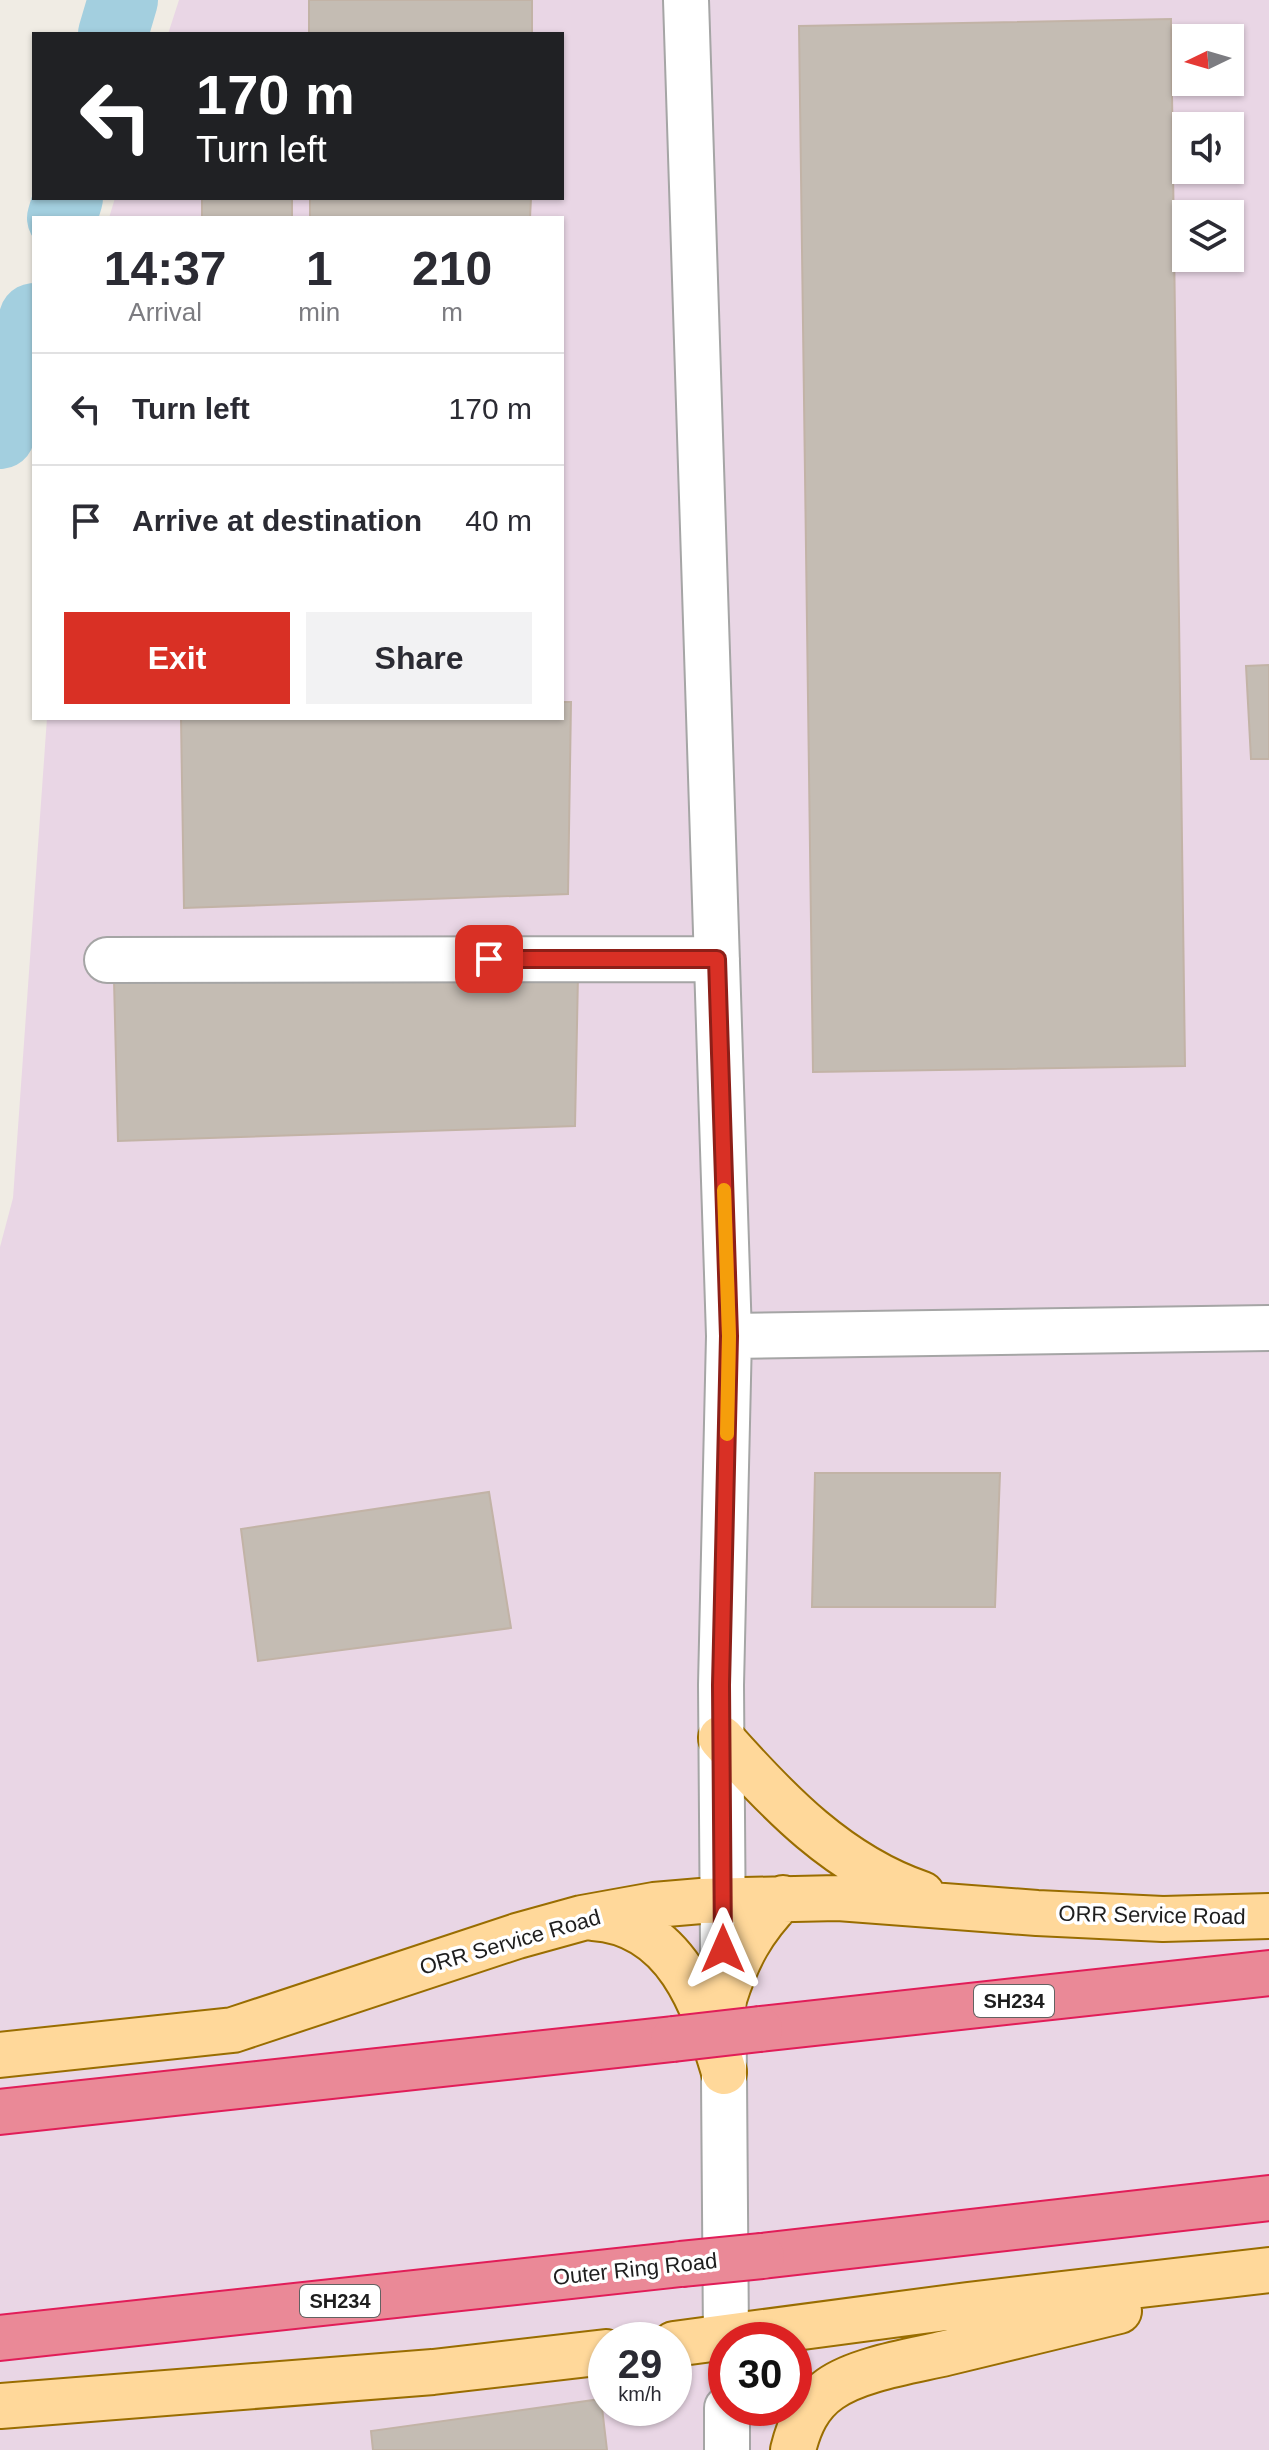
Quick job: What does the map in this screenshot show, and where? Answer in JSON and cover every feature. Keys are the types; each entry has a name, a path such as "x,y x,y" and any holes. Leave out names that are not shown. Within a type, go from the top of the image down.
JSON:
{"highway":[{"name":"SH234","path":"0,2112 1269,1973"},
{"name":"Outer Ring Road","path":"0,2338 1269,2198"}],"main road":[{"path":"721,1738 767,1790 825,1843 910,1890 962,1907"},
{"path":"724,1999 742,1950 783,1898"},
{"name":"ORR Service Road","path":"0,2055 233,2030 517,1936 582,1918 654,1905 838,1898 1163,1919 1269,1916"},
{"path":"582,1918 614,1919 663,1948 699,1998 724,2072"},
{"path":"812,2327 968,2305 1269,2270"},
{"path":"812,2406 815,2402 812,2385 845,2380 890,2366 1269,2276"},
{"path":"0,2406 433,2372 588,2354"},
{"path":"793,2450 800,2426"}],"street":[{"path":"686,0 729,1336 721,1738 727,2322"},
{"path":"107,960 717,959"},
{"path":"729,1336 1269,1328"},
{"path":"727,2426 727,2450"}],"shaded area":[{"path":"179,0 1269,0 1269,2450 0,2450 0,1247 13,1198 47,720 564,720 564,216 110,216 114,200 564,200 564,32 169,32"}],"building":[{"path":"309,0 532,0 532,32 309,32"},
{"path":"1171,19 1185,1066 813,1072 799,26"},
{"path":"202,200 292,200 292,216 202,216"},
{"path":"310,200 531,200 530,216 310,216"},
{"path":"1269,665 1269,759 1251,759 1246,666"},
{"path":"564,702 571,702 568,894 184,908 181,720 564,720"},
{"path":"578,975 575,1126 118,1141 114,980"},
{"path":"815,1473 1000,1473 995,1607 812,1607"},
{"path":"489,1492 511,1628 258,1661 241,1529"},
{"path":"588,2401 588,2426 604,2426 607,2450 373,2450 371,2431"}],"waterway":[{"path":"114,32 123,0"},
{"path":"63,216 67,200"},
{"path":"0,434 32,325"}],"slow traffic":[{"path":"724,1190 729,1336 727,1434"}],"route":[{"path":"489,959 717,959 729,1336 721,1685 723,1949"}]}
